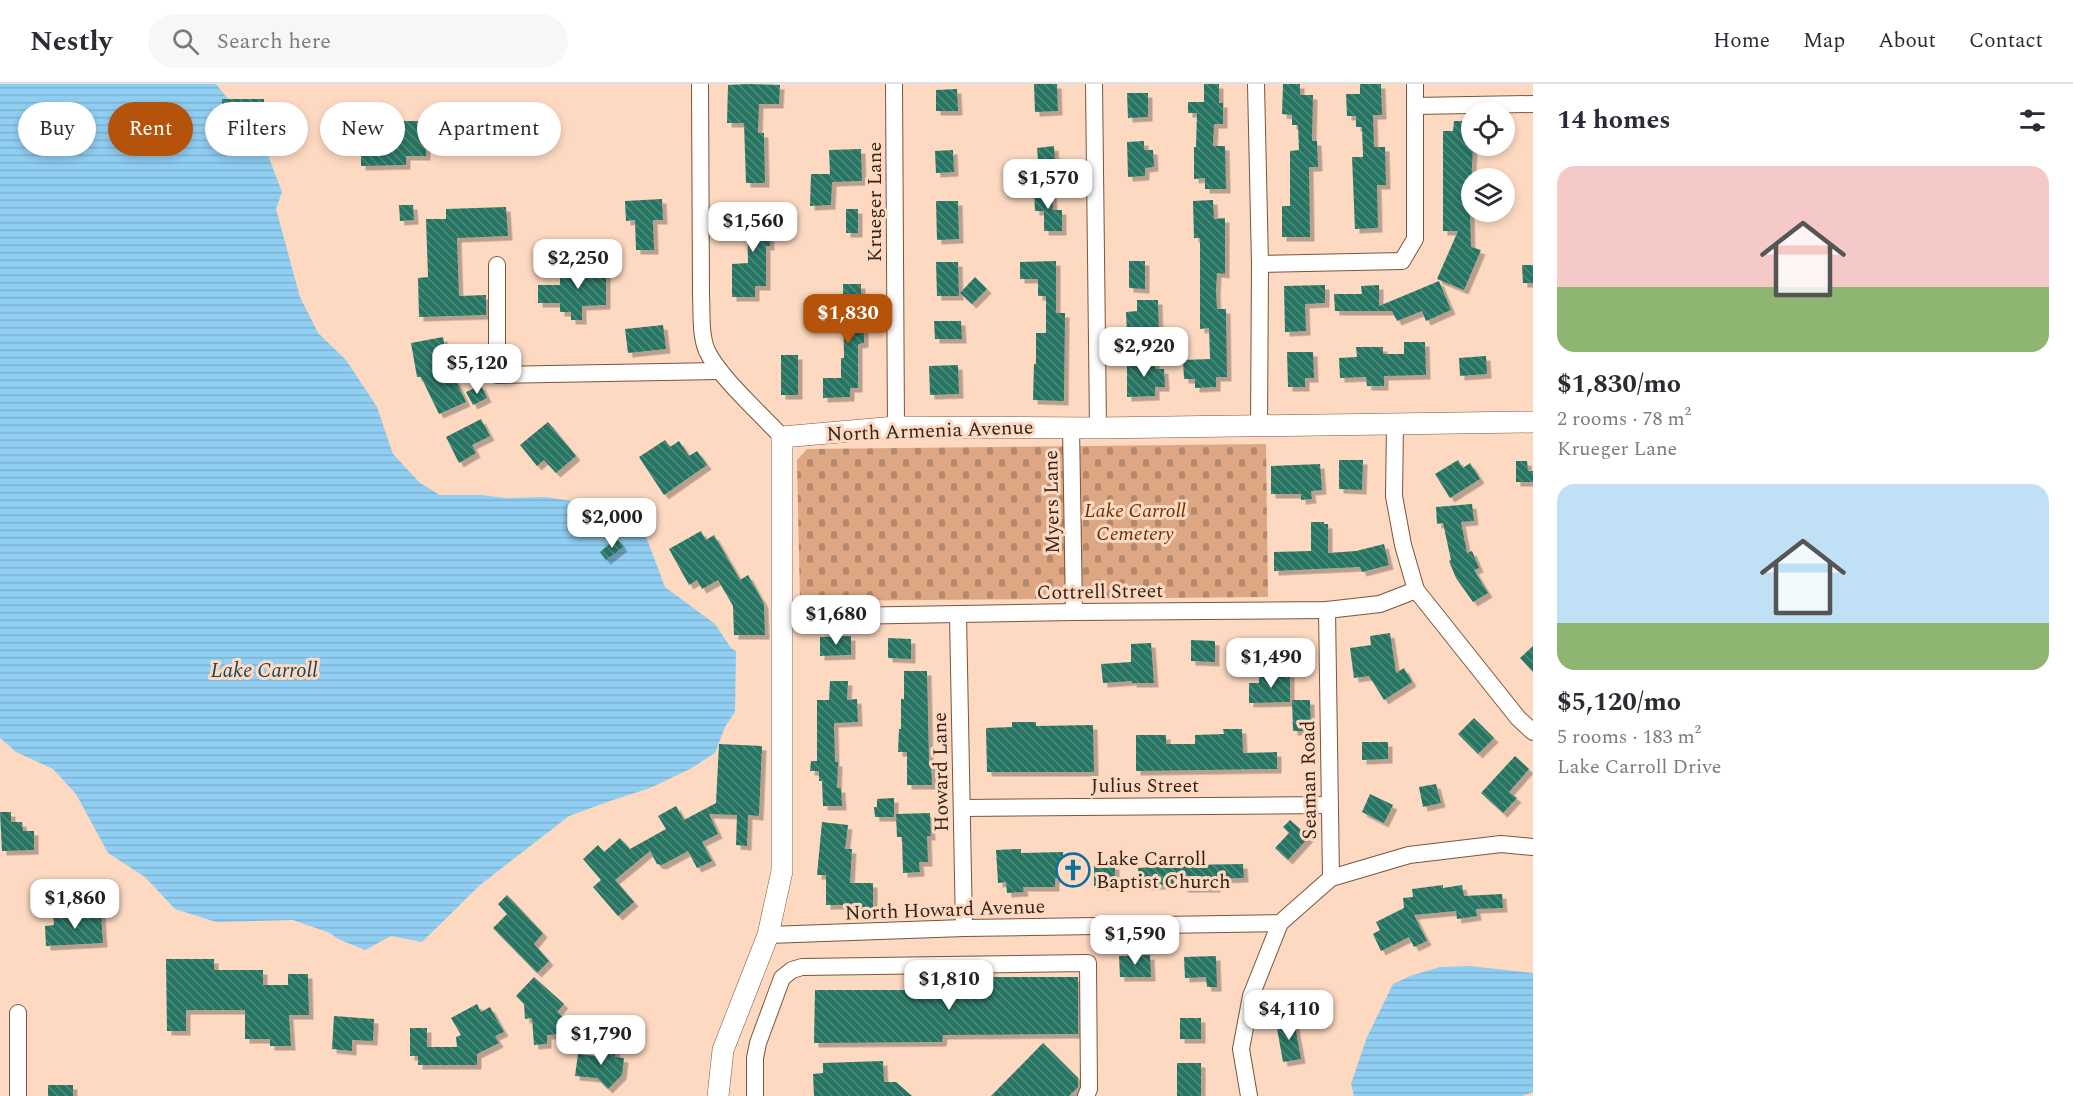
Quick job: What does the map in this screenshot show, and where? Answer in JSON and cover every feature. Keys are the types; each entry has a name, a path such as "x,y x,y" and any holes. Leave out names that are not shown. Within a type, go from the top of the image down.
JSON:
{"main road":[{"name":"North Armenia Avenue","path":"782,437 896,427 1098,428 1533,422"},
{"path":"718,1096 723,1050 768,935 782,871 782,437"}],"street":[{"path":"700,84 702,325 706,350 720,371 782,437"},
{"name":"Krueger Lane","path":"894,84 896,427"},
{"path":"1094,84 1098,428"},
{"path":"1256,84 1260,264 1258,426"},
{"path":"1260,264 1402,261 1415,239 1415,84"},
{"path":"1415,106 1533,104"},
{"path":"497,265 497,375 720,371"},
{"path":"1395,424 1394,496 1403,545 1416,590 1518,718 1533,732"},
{"name":"Myers Lane","path":"1071,427 1074,612"},
{"name":"Cottrell Street","path":"783,617 1327,610 1380,604 1416,590"},
{"name":"Seaman Road","path":"1327,610 1330,878"},
{"name":"Howard Lane","path":"958,615 964,928"},
{"name":"Julius Street","path":"962,807 1329,805"},
{"path":"1249,1096 1241,1048 1251,996 1280,923 1330,878 1409,855 1501,844 1533,847"},
{"name":"North Howard Avenue","path":"768,935 964,928 1280,923"},
{"path":"755,1096 755,1058 758,1043 782,978 792,970 802,967 1088,963 1089,1089 1086,1096"},
{"path":"18,1013 18,1096"}],"green space":[{"name":"Lake Carroll Cemetery","path":"1266,444 1268,597 800,601 797,460 807,449"}],"water":[{"name":"Lake Carroll","path":"0,84 216,84 231,102 205,102 205,156 268,156 282,192 276,209 300,297 318,333 346,360 377,407 393,454 420,483 440,495 545,497 586,503 627,528 645,534 665,587 715,624 731,648 736,651 735,712 725,727 715,753 690,769 650,788 569,816 480,885 422,942 391,936 365,950 338,939 330,933 293,920 216,922 175,909 145,877 108,853 76,794 53,769 16,752 0,738"},
{"path":"1470,966 1533,973 1533,1092 1522,1096 1354,1096 1351,1084 1367,1037 1393,984 1440,967"}],"building":[{"path":"1034,84 1057,84 1058,111 1035,112"},
{"path":"1204,84 1219,84 1219,103 1223,103 1223,124 1214,124 1213,146 1225,146 1226,189 1205,189 1205,178 1194,179 1197,113 1188,113 1188,102 1204,102"},
{"path":"1283,84 1300,84 1300,95 1313,95 1312,141 1317,141 1318,167 1309,167 1310,237 1282,237 1282,206 1290,206 1290,151 1299,150 1298,125 1292,125 1292,115 1282,114"},
{"path":"1360,84 1381,84 1382,115 1373,115 1374,147 1385,147 1386,185 1377,185 1378,228 1355,229 1352,157 1363,157 1362,127 1356,127 1356,116 1347,116 1346,94 1360,94"},
{"path":"728,85 780,85 779,104 759,104 758,133 764,133 765,183 746,183 744,123 727,123"},
{"path":"957,89 958,111 936,111 936,90"},
{"path":"1127,93 1148,93 1148,117 1128,118"},
{"path":"222,99 264,99 264,102 222,102"},
{"path":"405,121 417,121 417,156 406,156 406,165 361,166 361,156 405,156"},
{"path":"1454,121 1461,121 1461,156 1473,156 1472,168 1461,168 1461,222 1470,222 1471,247 1481,250 1464,290 1437,279 1458,231 1443,231 1443,131 1453,131"},
{"path":"1144,141 1144,150 1153,150 1154,167 1145,168 1145,176 1128,177 1127,142"},
{"path":"1054,146 1055,159 1038,160 1037,148"},
{"path":"861,149 862,181 832,182 831,205 810,206 811,174 830,174 829,150"},
{"path":"953,150 954,172 936,173 935,151"},
{"path":"1034,190 1052,190 1053,210 1062,210 1062,231 1044,231 1044,211 1035,211"},
{"path":"662,199 663,220 653,220 654,250 636,250 635,220 626,221 625,201"},
{"path":"1213,200 1214,219 1225,218 1225,274 1217,273 1216,291 1217,309 1226,309 1227,377 1216,377 1216,387 1195,388 1195,379 1184,379 1183,360 1210,359 1209,328 1200,329 1200,238 1194,238 1193,201"},
{"path":"936,201 958,201 959,239 937,240"},
{"path":"747,204 769,204 770,246 766,246 766,286 755,286 755,297 732,297 732,264 748,263"},
{"path":"399,205 413,205 414,220 400,221"},
{"path":"506,207 508,236 457,238 459,296 486,295 486,315 419,317 418,278 428,277 426,219 446,219 446,209"},
{"path":"846,209 858,209 858,233 846,233"},
{"path":"1056,261 1056,313 1065,313 1064,401 1033,400 1036,333 1046,333 1046,296 1038,296 1038,279 1020,279 1020,262"},
{"path":"1129,261 1145,261 1145,289 1129,288"},
{"path":"606,262 606,305 582,306 582,320 571,320 571,312 560,312 560,303 538,303 538,285 560,285 560,276 583,276 583,263"},
{"path":"936,262 958,262 959,296 937,296"},
{"path":"1522,265 1533,265 1533,283 1523,283"},
{"path":"975,277 987,289 972,304 960,293"},
{"path":"1439,281 1451,310 1426,321 1422,311 1397,321 1392,311 1335,311 1334,294 1362,294 1361,286 1379,285 1379,306"},
{"path":"843,284 861,284 864,343 858,344 858,388 850,388 850,397 823,398 823,378 841,378 841,358 844,358"},
{"path":"1325,285 1325,303 1305,304 1306,331 1285,332 1284,286"},
{"path":"1137,300 1158,300 1159,333 1127,333 1126,312 1137,311"},
{"path":"934,321 961,321 962,339 935,339"},
{"path":"663,325 666,349 628,353 625,329"},
{"path":"443,337 446,354 457,352 460,370 451,371 466,402 439,414 421,377 417,377 411,343"},
{"path":"1404,342 1425,342 1426,375 1384,376 1384,386 1367,386 1366,377 1340,378 1339,358 1357,357 1356,347 1383,347 1383,354 1404,354"},
{"path":"1287,352 1313,352 1314,378 1305,378 1305,387 1288,387"},
{"path":"781,355 798,355 798,395 781,395"},
{"path":"1486,356 1487,374 1460,376 1459,358"},
{"path":"1155,360 1155,369 1164,369 1165,387 1155,387 1155,396 1127,397 1127,361"},
{"path":"958,365 959,394 930,395 929,366"},
{"path":"481,385 487,398 473,405 466,392"},
{"path":"481,419 490,436 472,445 476,453 459,463 446,437"},
{"path":"548,422 576,456 556,473 544,460 537,466 520,445"},
{"path":"665,440 670,447 679,441 689,456 697,451 707,465 664,495 639,457"},
{"path":"1339,460 1363,460 1362,490 1339,489"},
{"path":"1458,460 1463,468 1470,463 1480,479 1450,498 1435,474"},
{"path":"1516,461 1527,461 1528,471 1533,471 1533,482 1516,482"},
{"path":"1320,464 1322,490 1311,491 1312,499 1301,500 1301,494 1271,494 1271,466"},
{"path":"1472,504 1474,521 1461,522 1467,553 1472,551 1479,568 1474,570 1488,593 1473,602 1456,578 1449,561 1451,560 1443,523 1437,524 1436,507"},
{"path":"1311,522 1328,524 1328,553 1356,551 1384,544 1389,565 1362,572 1360,567 1274,571 1274,552 1311,551"},
{"path":"701,531 706,540 714,535 740,580 748,575 764,604 765,635 734,635 733,606 718,580 702,589 697,580 689,585 669,549"},
{"path":"617,538 623,547 606,560 600,552"},
{"path":"1390,633 1396,673 1404,668 1412,682 1384,700 1369,676 1354,678 1350,648 1371,645 1370,636"},
{"path":"851,636 851,655 820,656 820,637"},
{"path":"888,638 911,639 911,659 888,658"},
{"path":"1191,640 1215,641 1215,662 1191,661"},
{"path":"1151,643 1154,683 1132,683 1132,681 1103,683 1101,664 1131,662 1131,644"},
{"path":"1533,646 1533,672 1520,658"},
{"path":"904,671 927,671 929,761 931,761 932,785 907,785 907,752 898,752 901,699 904,699"},
{"path":"1259,673 1290,673 1290,702 1249,703 1249,683 1259,683"},
{"path":"830,681 848,681 847,700 857,699 858,722 834,723 835,762 838,762 837,788 841,788 842,806 823,806 822,781 819,781 819,771 810,771 811,761 817,761 817,700 829,700"},
{"path":"1292,700 1310,700 1311,731 1293,731"},
{"path":"1474,718 1494,738 1478,754 1458,734"},
{"path":"1012,722 1036,722 1036,726 1093,725 1094,772 987,772 986,728 1012,727"},
{"path":"1223,729 1242,729 1243,753 1277,752 1277,769 1136,771 1136,735 1166,735 1166,744 1195,744 1195,735 1224,734"},
{"path":"1362,742 1388,742 1388,759 1362,760"},
{"path":"719,744 762,746 759,816 748,815 747,846 736,845 737,815 709,814 718,834 702,842 712,861 697,868 688,851 662,865 657,864 650,851 615,880 634,902 618,916 593,887 601,880 583,859 598,845 604,852 620,838 630,849 666,829 658,816 676,806 684,820 716,803"},
{"path":"1515,756 1529,769 1509,792 1517,798 1503,813 1481,793"},
{"path":"1436,784 1441,803 1423,807 1419,787"},
{"path":"1370,794 1393,805 1384,823 1362,812"},
{"path":"894,798 894,817 875,817 874,807 877,807 877,799"},
{"path":"0,812 11,812 11,822 22,822 23,831 34,831 34,850 2,851"},
{"path":"930,813 931,836 927,836 928,862 919,862 920,872 903,873 902,837 897,837 896,814"},
{"path":"1290,820 1309,837 1288,860 1275,848 1289,833 1283,827"},
{"path":"822,822 848,825 845,849 852,849 850,883 873,883 873,916 854,916 854,905 826,905 826,875 817,875"},
{"path":"1021,849 1021,853 1063,852 1064,878 1055,878 1055,887 1023,887 1024,892 1007,893 1006,882 998,883 996,850"},
{"path":"1243,864 1244,878 1216,879 1216,888 1183,888 1183,884 1139,886 1138,868"},
{"path":"1094,865 1115,865 1115,886 1094,886"},
{"path":"1443,885 1443,888 1462,885 1464,896 1502,894 1503,908 1476,909 1477,916 1457,919 1456,911 1414,915 1427,941 1414,947 1409,937 1381,951 1373,934 1380,930 1376,922 1404,908 1403,898 1413,897 1412,889"},
{"path":"507,895 543,933 534,944 549,961 537,973 493,928 507,914 498,904"},
{"path":"101,913 103,943 46,946 45,926 54,925 53,915"},
{"path":"1150,955 1151,977 1120,977 1119,956"},
{"path":"1216,956 1217,987 1207,987 1206,977 1185,978 1184,957"},
{"path":"166,959 214,959 214,970 263,970 263,985 288,985 288,974 308,974 309,1015 289,1015 291,1046 270,1046 270,1039 245,1039 245,1010 186,1010 186,1031 167,1031"},
{"path":"534,977 564,1004 557,1012 564,1018 565,1034 547,1035 547,1044 534,1045 532,1018 525,1019 524,1004 516,996"},
{"path":"947,977 1078,977 1078,1034 943,1035 942,1042 814,1043 815,990 947,990"},
{"path":"477,1004 481,1012 490,1007 504,1032 495,1036 499,1043 477,1054 477,1065 418,1065 418,1056 410,1056 410,1028 427,1028 427,1047 457,1047 456,1037 461,1035 451,1018"},
{"path":"334,1016 374,1019 373,1041 352,1040 352,1051 332,1049"},
{"path":"1180,1018 1201,1018 1201,1039 1180,1039"},
{"path":"1294,1020 1301,1059 1283,1062 1276,1023"},
{"path":"1043,1043 1078,1078 1078,1087 1069,1096 991,1096"},
{"path":"597,1045 616,1047 615,1057 624,1058 622,1075 608,1089 597,1078 575,1076 578,1054 596,1056"},
{"path":"883,1061 884,1082 896,1082 912,1096 814,1096 813,1074 823,1073 823,1063"},
{"path":"1177,1063 1201,1063 1201,1096 1177,1096"},
{"path":"48,1085 73,1085 73,1096 48,1096"}],"place":[{"name":"Lake Carroll Baptist Church","path":"1073,870"}]}
